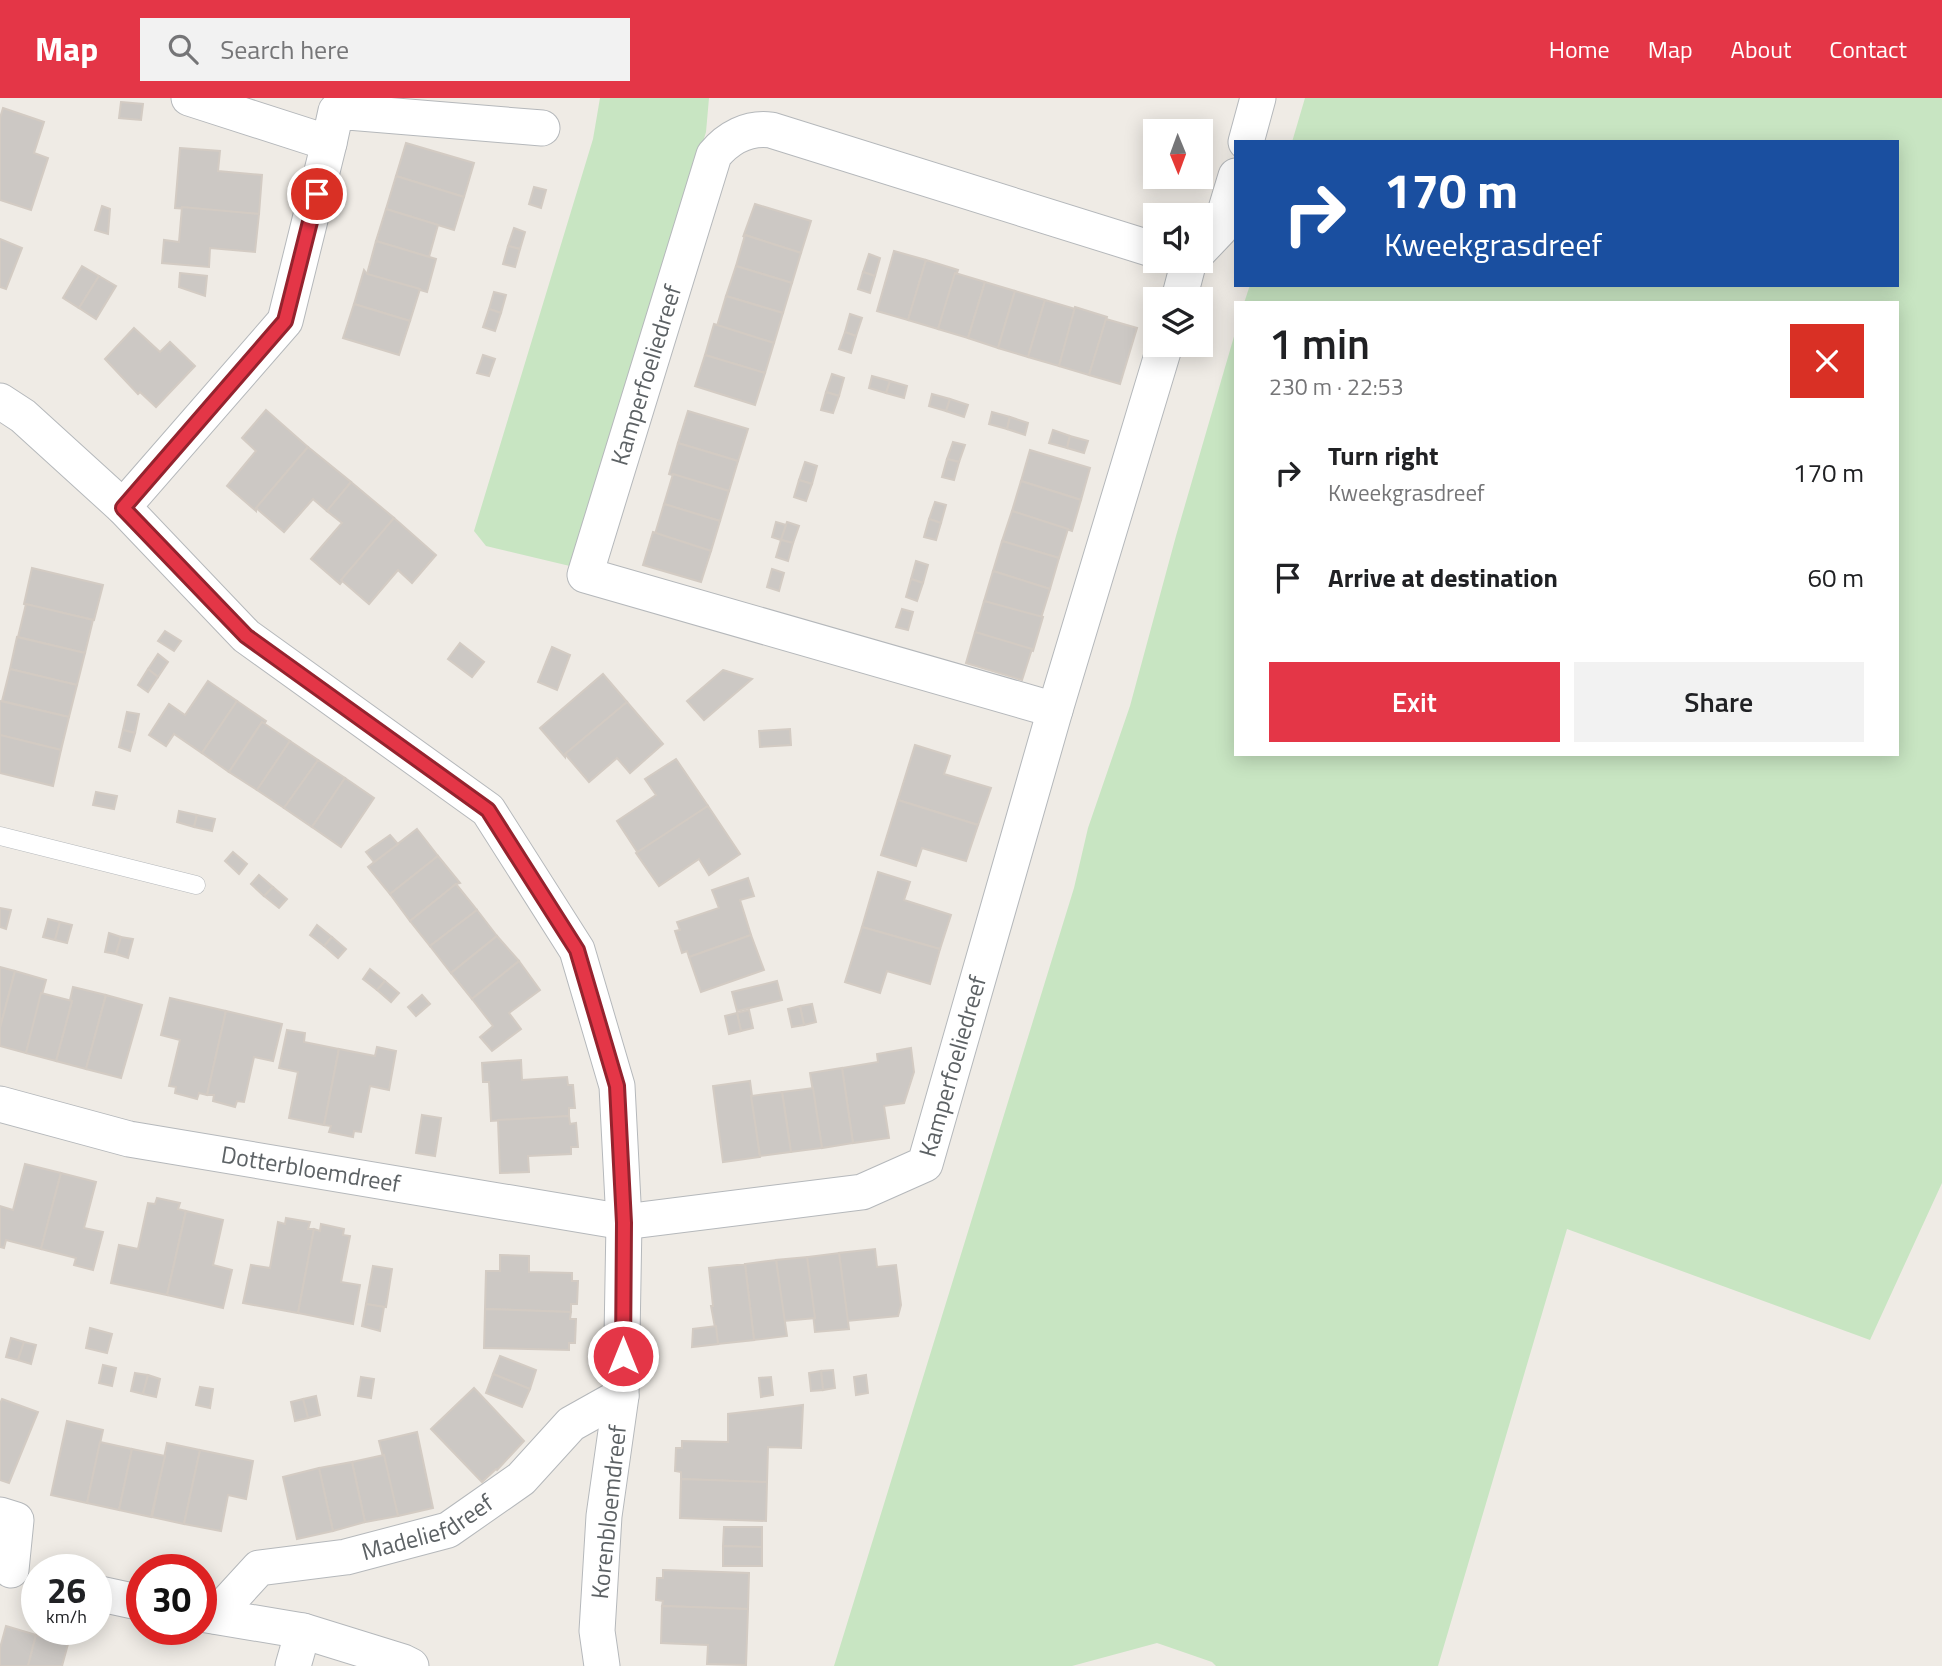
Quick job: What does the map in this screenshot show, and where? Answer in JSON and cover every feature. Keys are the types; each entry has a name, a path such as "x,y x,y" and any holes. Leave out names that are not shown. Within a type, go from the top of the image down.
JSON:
{"street":[{"path":"189,98 329,143"},
{"path":"1246,140 1258,98"},
{"path":"123,508 285,321 336,111 542,128"},
{"name":"Kamperfoeliedreef","path":"1055,710 585,575 714,155 729,140 751,131 771,130 1143,246"},
{"path":"1213,236 1220,229 1234,183"},
{"name":"Kamperfoeliedreef","path":"624,1223 862,1192 925,1164 1055,710 1162,357"},
{"name":"Korenbloemdreef","path":"0,401 23,416 123,508 246,636 488,810 577,950 617,1086 624,1223 621,1396 604,1516 597,1632 602,1666"},
{"name":"Dotterbloemdreef","path":"0,1104 129,1139 624,1223"},
{"name":"Madeliefdreef","path":"217,1607 259,1568 346,1557 448,1530 521,1479 571,1424 621,1396"},
{"path":"0,1515 16,1520 16,1571"},
{"name":"Madeliefdreef","path":"217,1617 303,1631 411,1666"},
{"path":"293,1666 303,1631"}],"lane":[{"path":"0,836 196,885"}],"green space":[{"path":"600,98 709,98 706,132 574,567 486,546 474,531 593,139"},
{"path":"1305,98 1942,98 1942,1183 1870,1340 1567,1229 1438,1666 1216,1666 1212,1662 1157,1643 1072,1666 834,1666 1074,888 1088,828 1130,706 1234,336 1234,756 1899,756 1899,301 1245,301 1249,287 1899,287 1899,140 1293,140"}],"building":[{"path":"121,102 143,104 141,120 119,118"},
{"path":"3,108 44,122 34,153 48,158 31,210 0,200 0,118"},
{"path":"406,143 474,163 464,197 396,176"},
{"path":"180,148 220,151 218,171 262,175 259,214 175,208"},
{"path":"396,176 464,197 454,230 386,209"},
{"path":"534,187 546,190 541,208 529,204"},
{"path":"755,204 811,221 801,253 745,235 743,237"},
{"path":"102,206 110,209 108,234 95,230"},
{"path":"182,207 259,214 255,252 210,248 209,267 162,263 164,240 179,242"},
{"path":"386,209 438,225 429,257 376,241"},
{"path":"514,228 525,232 520,249 508,246"},
{"path":"745,235 801,253 792,283 736,266"},
{"path":"0,239 22,248 6,289 0,287"},
{"path":"376,241 436,259 427,292 367,274"},
{"path":"508,246 520,249 515,267 503,264"},
{"path":"894,251 926,260 908,320 877,311"},
{"path":"869,254 880,258 875,276 863,272"},
{"path":"926,260 958,270 938,329 908,320"},
{"path":"82,266 99,276 79,308 63,298"},
{"path":"736,266 792,283 783,313 726,296"},
{"path":"364,270 367,274 420,289 410,321 354,304"},
{"path":"863,272 875,276 870,293 858,289"},
{"path":"180,273 207,276 205,296 179,287"},
{"path":"955,273 985,282 968,338 938,329"},
{"path":"99,276 116,286 96,319 79,308"},
{"path":"985,282 1015,291 998,348 968,338"},
{"path":"1015,291 1045,300 1028,357 998,348"},
{"path":"494,292 506,295 501,313 489,309"},
{"path":"726,296 783,313 774,343 717,326"},
{"path":"1045,300 1075,309 1059,366 1028,357"},
{"path":"354,304 410,321 399,355 343,338"},
{"path":"1075,307 1107,317 1089,375 1059,366"},
{"path":"489,309 501,313 495,331 483,327"},
{"path":"850,314 862,318 856,336 845,332"},
{"path":"1106,319 1137,328 1120,384 1089,375"},
{"path":"714,324 774,343 765,373 705,355"},
{"path":"134,328 160,352 170,342 195,366 156,407 140,392 138,394 105,359"},
{"path":"845,332 856,336 851,353 839,349"},
{"path":"483,355 495,359 489,376 477,373"},
{"path":"705,355 765,373 755,405 695,386"},
{"path":"832,374 844,378 839,396 826,392"},
{"path":"872,376 890,381 886,393 869,388"},
{"path":"890,381 907,386 904,398 886,393"},
{"path":"826,392 839,396 833,413 821,410"},
{"path":"932,394 950,399 946,411 929,406"},
{"path":"950,399 968,405 964,417 946,411"},
{"path":"266,410 308,447 256,511 227,486 256,451 242,438"},
{"path":"688,411 748,429 738,461 678,443"},
{"path":"992,412 1010,417 1007,429 989,424"},
{"path":"1010,417 1028,423 1025,435 1007,429"},
{"path":"1053,430 1070,436 1067,448 1049,443"},
{"path":"1070,436 1088,441 1084,453 1067,448"},
{"path":"953,442 965,445 959,462 947,459"},
{"path":"678,443 738,461 729,491 669,474"},
{"path":"308,447 351,482 327,511 313,499 284,532 256,508"},
{"path":"1030,450 1090,468 1081,500 1021,481"},
{"path":"947,459 959,462 954,480 942,477"},
{"path":"805,462 817,466 812,484 799,480"},
{"path":"673,474 729,491 720,521 664,504"},
{"path":"799,480 812,484 806,501 794,497"},
{"path":"1021,481 1081,500 1072,531 1012,511"},
{"path":"351,482 394,518 340,584 311,559 342,523 327,511"},
{"path":"935,502 946,505 941,523 929,519"},
{"path":"664,504 720,521 711,551 655,534"},
{"path":"1012,511 1068,529 1059,558 1002,541"},
{"path":"394,518 436,555 412,583 398,570 369,604 341,580"},
{"path":"929,519 941,523 936,540 924,537"},
{"path":"776,522 786,525 781,540 772,537"},
{"path":"787,522 799,526 793,543 781,540"},
{"path":"653,532 711,551 701,582 643,565"},
{"path":"781,540 793,543 788,561 776,557"},
{"path":"1002,541 1059,558 1050,589 993,571"},
{"path":"916,561 928,565 923,583 911,579"},
{"path":"32,568 103,585 94,620 24,604"},
{"path":"772,569 784,573 779,591 767,587"},
{"path":"993,571 1050,589 1041,618 984,601"},
{"path":"911,579 923,583 917,601 906,597"},
{"path":"984,601 1043,617 1033,651 975,632"},
{"path":"26,604 93,620 85,653 18,637"},
{"path":"902,609 913,612 908,630 896,627"},
{"path":"165,631 181,641 174,651 158,641"},
{"path":"975,632 1032,649 1022,680 966,663"},
{"path":"17,637 85,653 77,685 10,669"},
{"path":"460,643 484,662 472,677 448,659"},
{"path":"552,647 570,655 557,690 538,682"},
{"path":"158,654 168,662 158,677 148,669"},
{"path":"10,669 77,685 69,717 2,701"},
{"path":"148,669 158,677 148,692 138,685"},
{"path":"723,670 752,679 704,720 687,701"},
{"path":"603,674 627,702 565,754 565,757 540,728"},
{"path":"208,681 237,701 202,753 174,734 166,746 149,735 169,704 185,715"},
{"path":"0,701 69,717 61,750 0,735"},
{"path":"237,701 266,721 264,724 262,722 229,772 202,753"},
{"path":"627,702 663,744 630,773 617,758 589,782 565,754"},
{"path":"127,712 139,714 135,733 123,730"},
{"path":"262,722 290,741 257,790 229,772"},
{"path":"790,729 791,745 760,747 759,731"},
{"path":"123,730 135,733 130,751 119,747"},
{"path":"0,735 61,750 53,786 0,773"},
{"path":"290,741 318,760 284,808 257,790"},
{"path":"915,745 950,756 944,774 991,788 978,825 898,800"},
{"path":"676,759 708,806 638,853 617,821 656,795 645,779"},
{"path":"318,760 345,778 312,827 284,808"},
{"path":"345,778 374,798 341,847 312,827"},
{"path":"96,792 117,796 114,809 93,805"},
{"path":"898,800 978,825 966,861 922,848 916,866 881,855"},
{"path":"708,806 740,854 709,875 699,859 659,886 636,853"},
{"path":"179,811 197,815 194,827 177,822"},
{"path":"197,815 215,819 212,831 194,827"},
{"path":"417,829 438,856 390,894 368,867"},
{"path":"390,835 398,844 374,862 366,852"},
{"path":"233,852 247,864 239,874 225,861"},
{"path":"438,856 460,883 410,921 390,894"},
{"path":"878,872 910,882 904,900 951,915 940,949 862,927"},
{"path":"259,875 273,887 264,896 251,884"},
{"path":"748,878 754,896 740,900 751,935 689,957 687,951 682,953 675,931 680,930 677,922 719,908 712,890"},
{"path":"456,884 477,910 430,946 410,921"},
{"path":"273,887 287,899 279,908 264,896"},
{"path":"0,908 11,910 6,929 0,927"},
{"path":"477,910 497,936 451,973 430,946"},
{"path":"48,919 60,922 55,940 43,937"},
{"path":"60,922 72,925 67,943 55,940"},
{"path":"317,925 332,937 324,946 310,935"},
{"path":"862,927 940,949 930,984 887,971 880,993 845,982"},
{"path":"109,933 121,937 116,954 105,952"},
{"path":"751,935 764,970 701,992 689,957"},
{"path":"497,936 519,961 472,999 451,973"},
{"path":"121,937 133,939 128,958 116,954"},
{"path":"332,937 346,949 338,958 324,946"},
{"path":"519,961 540,990 509,1013 521,1029 492,1051 480,1037 493,1026 472,999"},
{"path":"0,967 15,971 0,1028"},
{"path":"370,969 385,981 377,990 363,979"},
{"path":"15,971 46,980 26,1053 0,1046 0,1028"},
{"path":"385,981 399,993 391,1002 377,990"},
{"path":"777,981 782,1000 737,1011 732,992"},
{"path":"73,987 106,995 86,1069 56,1061 72,1001"},
{"path":"41,993 72,1001 56,1061 26,1053"},
{"path":"106,995 142,1005 121,1078 86,1069"},
{"path":"422,995 430,1004 416,1016 408,1007"},
{"path":"170,998 226,1011 207,1095 199,1093 197,1099 175,1093 176,1087 169,1086 180,1040 161,1035"},
{"path":"812,1004 816,1022 804,1025 800,1006"},
{"path":"800,1006 804,1025 792,1027 788,1009"},
{"path":"749,1010 753,1028 741,1031 737,1013"},
{"path":"226,1011 282,1024 273,1061 254,1057 244,1102 237,1101 235,1107 213,1101 214,1095 207,1095"},
{"path":"737,1013 741,1031 729,1034 725,1016"},
{"path":"287,1030 305,1033 304,1042 339,1049 324,1125 289,1118 298,1072 279,1068"},
{"path":"377,1047 396,1051 389,1090 370,1086 361,1132 354,1131 353,1137 329,1132 331,1126 324,1125 339,1049 375,1056"},
{"path":"911,1048 914,1072 904,1103 884,1106 889,1138 853,1143 842,1068 878,1062 877,1054"},
{"path":"521,1060 522,1080 567,1077 568,1085 573,1085 575,1108 569,1108 569,1116 491,1121 489,1082 483,1082 482,1063"},
{"path":"842,1068 853,1143 822,1148 810,1073"},
{"path":"750,1081 760,1157 723,1162 713,1086"},
{"path":"813,1088 822,1148 791,1152 782,1092"},
{"path":"782,1092 791,1152 760,1156 751,1096"},
{"path":"422,1115 441,1118 435,1156 416,1153"},
{"path":"569,1116 570,1124 576,1123 578,1147 571,1147 571,1154 528,1156 529,1172 500,1173 498,1120"},
{"path":"25,1164 61,1173 41,1249 6,1240 4,1248 0,1247 0,1206 13,1210"},
{"path":"61,1173 96,1182 84,1228 103,1232 93,1270 74,1265 76,1258 41,1249"},
{"path":"157,1198 180,1203 178,1209 186,1211 167,1295 111,1283 119,1245 138,1249 148,1203 155,1204"},
{"path":"186,1211 223,1220 213,1265 232,1270 223,1308 167,1295"},
{"path":"286,1218 310,1222 308,1229 314,1229 298,1313 243,1303 251,1265 270,1268 278,1222 285,1224"},
{"path":"321,1224 344,1229 343,1235 350,1236 341,1282 360,1285 353,1324 298,1313 314,1229 320,1231"},
{"path":"875,1249 877,1267 896,1265 901,1305 898,1316 847,1321 839,1253"},
{"path":"839,1253 849,1329 815,1332 807,1257"},
{"path":"500,1255 529,1256 529,1272 572,1273 572,1281 578,1281 577,1304 571,1304 571,1312 485,1309 486,1271 500,1271"},
{"path":"807,1257 815,1318 784,1321 776,1260"},
{"path":"776,1260 787,1336 754,1340 745,1264"},
{"path":"745,1264 754,1340 718,1344 711,1306 709,1268"},
{"path":"373,1266 392,1269 386,1307 366,1304"},
{"path":"366,1304 384,1307 380,1331 362,1326"},
{"path":"485,1309 571,1312 570,1319 576,1319 575,1343 569,1343 569,1350 484,1348"},
{"path":"716,1326 718,1344 692,1347 693,1329"},
{"path":"90,1328 112,1334 107,1353 86,1348"},
{"path":"11,1338 24,1342 18,1360 6,1357"},
{"path":"24,1342 36,1345 31,1364 18,1360"},
{"path":"500,1356 536,1370 530,1389 493,1374"},
{"path":"103,1365 116,1368 112,1386 99,1383"},
{"path":"833,1370 835,1388 823,1390 821,1371"},
{"path":"821,1371 823,1390 811,1391 809,1373"},
{"path":"135,1373 148,1375 143,1394 131,1391"},
{"path":"493,1374 530,1389 522,1407 486,1393"},
{"path":"148,1375 160,1379 156,1397 143,1394"},
{"path":"866,1375 868,1393 856,1395 854,1377"},
{"path":"361,1377 374,1379 371,1398 358,1396"},
{"path":"771,1377 773,1395 761,1397 759,1378"},
{"path":"200,1387 213,1389 210,1408 196,1405"},
{"path":"474,1388 524,1441 482,1482 431,1429"},
{"path":"316,1396 320,1415 308,1418 303,1399"},
{"path":"2,1399 38,1412 9,1483 0,1480"},
{"path":"303,1399 308,1418 295,1421 291,1402"},
{"path":"803,1405 801,1448 768,1447 767,1482 681,1479 681,1472 675,1471 676,1448 682,1448 682,1441 728,1442 728,1414"},
{"path":"67,1421 103,1430 87,1503 51,1495"},
{"path":"417,1432 433,1508 398,1516 379,1441"},
{"path":"100,1442 132,1449 119,1510 87,1503"},
{"path":"167,1443 200,1450 184,1524 152,1517"},
{"path":"132,1449 165,1456 151,1517 119,1510"},
{"path":"200,1450 253,1461 246,1499 228,1495 221,1531 184,1524"},
{"path":"384,1455 398,1516 365,1522 352,1462"},
{"path":"352,1462 365,1522 333,1531 319,1468"},
{"path":"319,1468 333,1531 297,1539 283,1477"},
{"path":"681,1479 767,1482 766,1521 680,1518"},
{"path":"724,1527 762,1527 762,1547 723,1546"},
{"path":"723,1546 762,1547 762,1566 723,1566"},
{"path":"663,1570 749,1573 748,1609 662,1606 663,1601 656,1600 657,1578 663,1578"},
{"path":"662,1606 748,1609 746,1665 707,1664 708,1645 661,1643"},
{"path":"6,1626 21,1630 21,1645 33,1645 28,1666 0,1666 0,1648"},
{"path":"33,1645 68,1645 62,1666 28,1666"}],"route":[{"path":"317,194 285,321 123,508 246,636 488,810 577,950 617,1086 624,1223 623,1356"}]}
